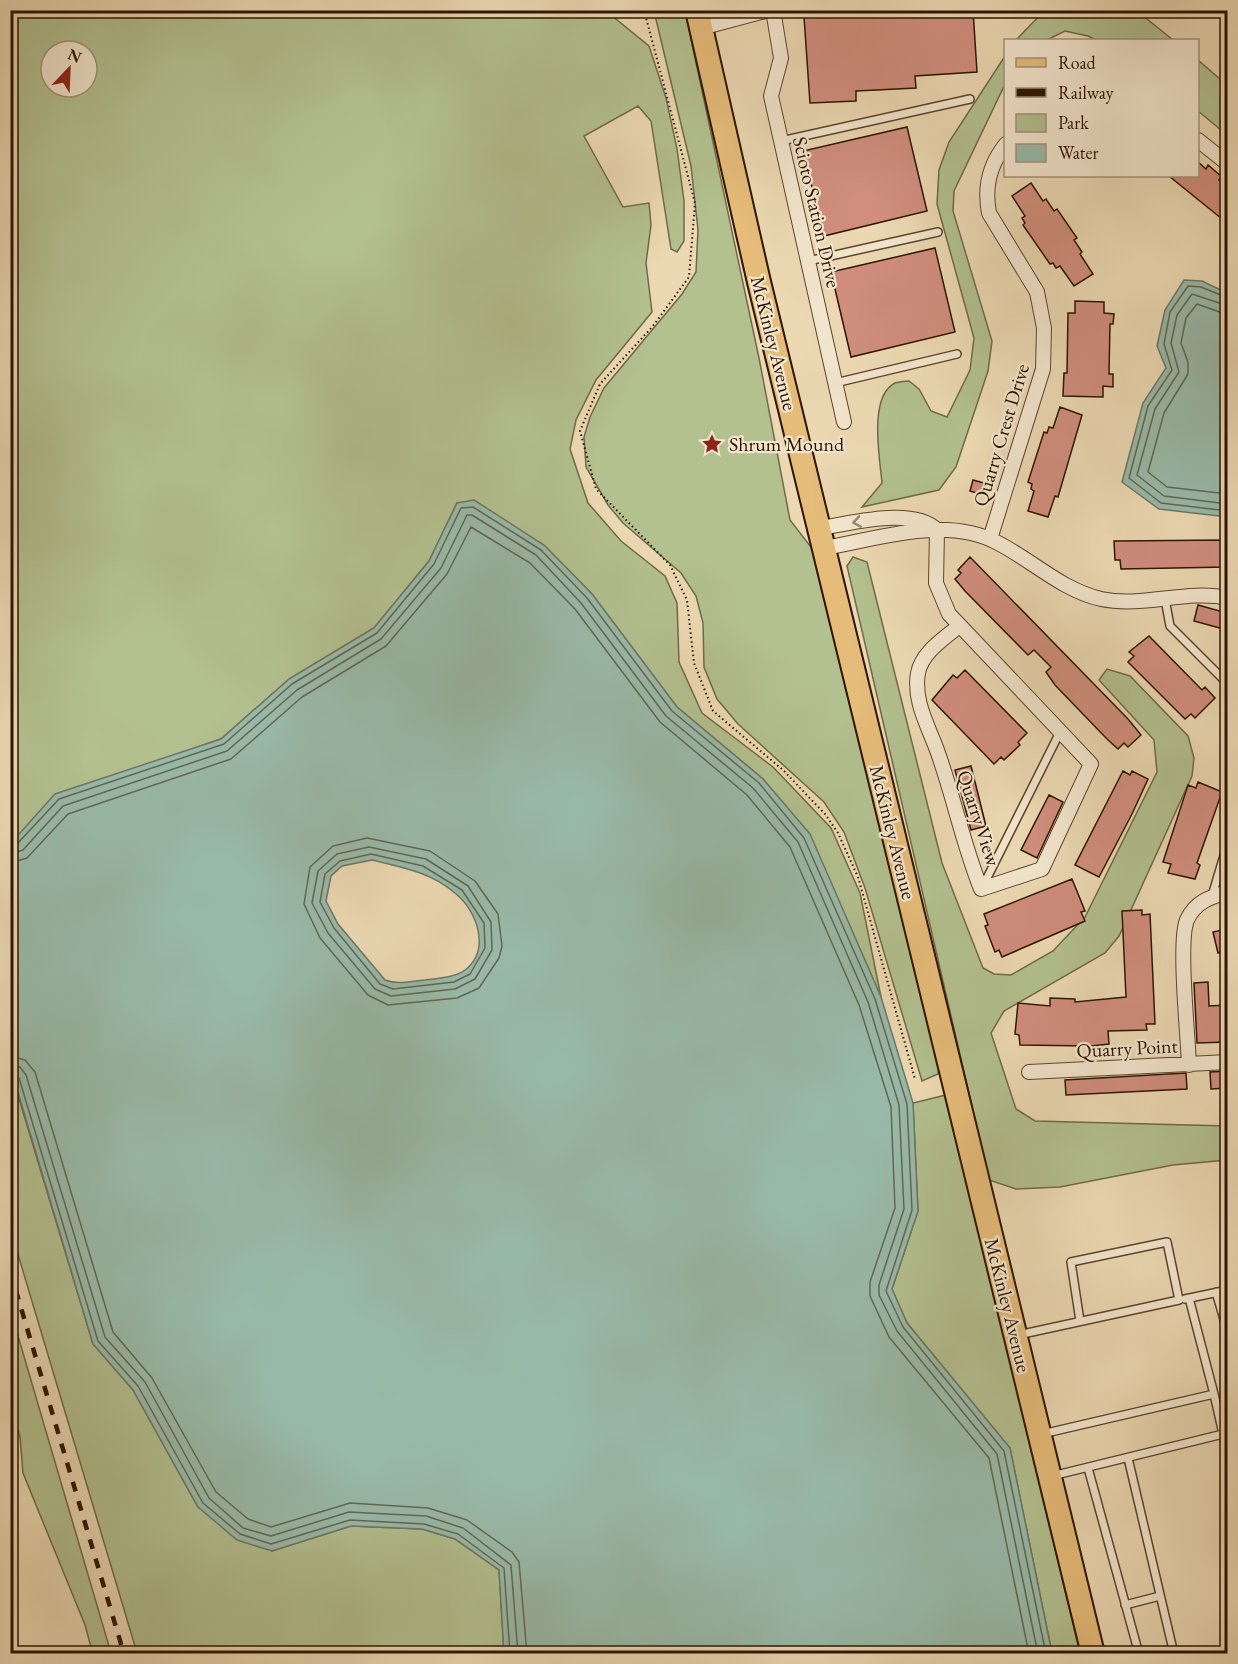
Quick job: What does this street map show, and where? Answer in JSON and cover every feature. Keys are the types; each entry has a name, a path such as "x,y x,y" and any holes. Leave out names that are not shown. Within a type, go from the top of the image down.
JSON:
{"main road":[{"name":"McKinley Avenue","path":"699,19 822,538 1094,1653"}],"street":[{"name":"Scioto Station Drive","path":"699,19 771,10 781,58 771,96 844,422"},
{"path":"1199,142 1227,164"},
{"name":"Quarry Crest Drive","path":"990,539 1044,369 1045,348 1037,292 989,213 986,198 990,170 1004,146"},
{"path":"822,538 895,518 925,522 937,530"},
{"path":"822,538 937,530 964,532 990,539 1087,596 1120,603 1204,595 1227,598"},
{"name":"Quarry View","path":"937,530 936,583 940,597 959,626 1091,764 1042,869 981,889 966,851 938,753 918,698 918,673 924,656 959,626"},
{"path":"1189,1065 1183,933 1193,910 1212,896 1227,892"},
{"name":"Quarry Point","path":"1029,1072 1227,1062"}],"lane":[{"path":"781,141 970,99"},
{"path":"808,261 938,232"},
{"path":"835,383 957,354"},
{"path":"895,518 896,534"},
{"path":"1165,598 1170,626 1227,684"},
{"path":"981,889 1060,732"},
{"path":"1212,896 1227,842"},
{"path":"1080,1321 1071,1262 1167,1242 1179,1300"},
{"path":"1015,1335 1227,1290"},
{"path":"1216,1292 1227,1333"},
{"path":"1189,1298 1214,1394 1227,1456"},
{"path":"1040,1435 1214,1394"},
{"path":"1050,1477 1223,1434"},
{"path":"1128,1458 1174,1653"},
{"path":"1088,1468 1139,1653"},
{"path":"1125,1605 1160,1596"}],"path":[{"path":"644,10 695,203 689,276 653,326 600,384 580,431 596,489 670,565 687,600 694,663 713,711 783,770 825,814 838,832 858,877 915,1079"}],"green space":[{"path":"11,11 606,11 649,46 666,98 677,149 684,201 684,241 677,252 671,249 651,121 638,106 584,136 623,207 649,203 651,225 646,263 652,312 596,380 576,420 570,449 588,503 621,541 665,576 677,603 679,662 702,713 773,767 831,828 860,893 881,997 809,834 763,779 677,707 592,594 544,545 457,503 429,561 374,628 289,679 221,739 147,765 11,843"},
{"path":"654,11 685,11 759,358 790,520 814,551 939,1068 938,1074 922,1081 865,888 844,832 824,802 738,724 717,699 704,667 703,623 696,596 681,573 623,523 608,505 586,467 584,437 590,417 604,388 682,294 696,272 698,230 691,166"},
{"path":"1044,11 1137,11 1172,39 1094,39 1065,31 1049,39 1017,39"},
{"path":"1004,58 1004,86 954,191 953,211 992,341 988,371 956,467 939,490 862,507 882,483 878,414 887,390 895,383 909,381 919,389 931,411 947,417 970,370 974,338 937,204 939,170 949,142"},
{"path":"1199,61 1227,85 1227,135 1199,112"},
{"path":"853,557 867,562 942,863 983,968 994,974 1011,975 1053,951 1085,917 1157,772 1154,740 1099,680 1107,669 1130,676 1188,736 1194,758 1192,776 1119,936 1105,953 1004,1011 991,1033 1016,1109 1035,1121 1227,1126 1227,1160 1173,1165 1060,1187 1016,1189 989,1180 847,566"},
{"path":"10,1069 93,1344 133,1390 198,1507 272,1551 351,1526 422,1529 455,1539 499,1570 504,1653 137,1653 11,1231"},
{"path":"946,1095 1080,1653 1052,1653 1010,1448 907,1323 892,1289 918,1211 913,1103"},
{"path":"11,1312 111,1653 87,1653 92,1651 85,1625 23,1473 20,1437 11,1404"}],"water":[{"path":"1184,280 1202,281 1227,293 1227,517 1159,509 1122,482 1143,403 1166,368 1157,346 1165,310"},
{"path":"474,500 544,545 592,594 677,707 763,779 810,834 881,997 913,1103 918,1211 892,1289 907,1323 1010,1448 1052,1653 504,1653 499,1570 455,1539 422,1529 351,1526 272,1551 237,1540 198,1507 133,1390 93,1344 11,1069 11,843 55,794 221,739 289,679 374,628 429,561 457,503","holes":["372,860 406,868 427,876 447,887 463,901 475,920 479,942 478,952 473,962 465,970 456,975 440,978 400,982 385,980 338,924 326,901 331,876 342,866"]}],"building":[{"path":"865,10 973,10 977,72 915,76 916,88 856,91 856,101 810,103 804,17 865,13"},
{"path":"907,127 927,211 824,236 803,151"},
{"path":"1199,163 1206,169 1208,165 1222,177 1219,180 1227,187 1227,223 1170,177 1199,177"},
{"path":"1031,183 1043,201 1046,199 1054,211 1057,209 1077,238 1074,240 1082,252 1080,254 1093,274 1074,286 1060,266 1056,268 1053,263 1050,264 1023,225 1025,223 1022,218 1025,216 1012,196"},
{"path":"935,248 955,332 851,357 831,272"},
{"path":"1075,301 1104,302 1104,313 1114,314 1113,324 1110,324 1109,374 1113,374 1113,387 1103,386 1103,397 1063,396 1064,373 1067,373 1068,313 1075,313"},
{"path":"1060,407 1082,415 1058,497 1055,496 1048,517 1028,511 1034,491 1031,489 1032,484 1028,482 1044,432 1047,433 1049,427 1053,428"},
{"path":"973,480 984,483 980,494 970,491"},
{"path":"1227,540 1227,567 1121,569 1120,560 1115,560 1114,541"},
{"path":"970,557 1128,719 1141,735 1128,747 1124,743 1118,749 1107,739 1055,685 1046,672 1051,667 1034,650 1028,655 955,579 961,573 958,570"},
{"path":"1198,605 1227,613 1227,630 1194,621"},
{"path":"1149,636 1202,690 1205,687 1215,698 1195,718 1191,714 1185,719 1128,662 1134,656 1129,652"},
{"path":"965,670 1027,733 1018,742 1020,745 1004,760 1001,757 994,764 932,700 953,675 957,678"},
{"path":"971,766 986,826 971,830 955,770"},
{"path":"1123,771 1130,775 1132,771 1148,779 1099,877 1075,865"},
{"path":"1198,782 1222,792 1197,863 1200,865 1195,879 1168,873 1171,864 1163,862 1188,785 1196,788"},
{"path":"1049,795 1063,802 1037,858 1021,850"},
{"path":"1072,879 1085,911 1081,912 1085,921 1002,957 999,950 995,952 985,926 988,925 984,914"},
{"path":"1142,910 1142,915 1150,914 1155,1024 1146,1024 1147,1030 1108,1031 1109,1044 1020,1045 1019,1035 1015,1034 1018,1003 1050,1006 1050,998 1075,999 1075,1002 1126,997 1122,911"},
{"path":"1227,929 1227,950 1218,953 1213,932"},
{"path":"1208,982 1209,1006 1227,1005 1227,1042 1197,1043 1194,983"},
{"path":"1227,1071 1227,1088 1211,1089 1210,1072"},
{"path":"1186,1073 1187,1089 1066,1095 1065,1080"}],"railway":[{"path":"10,1271 124,1654"}],"place":[{"name":"Shrum Mound","path":"712,444"}]}
